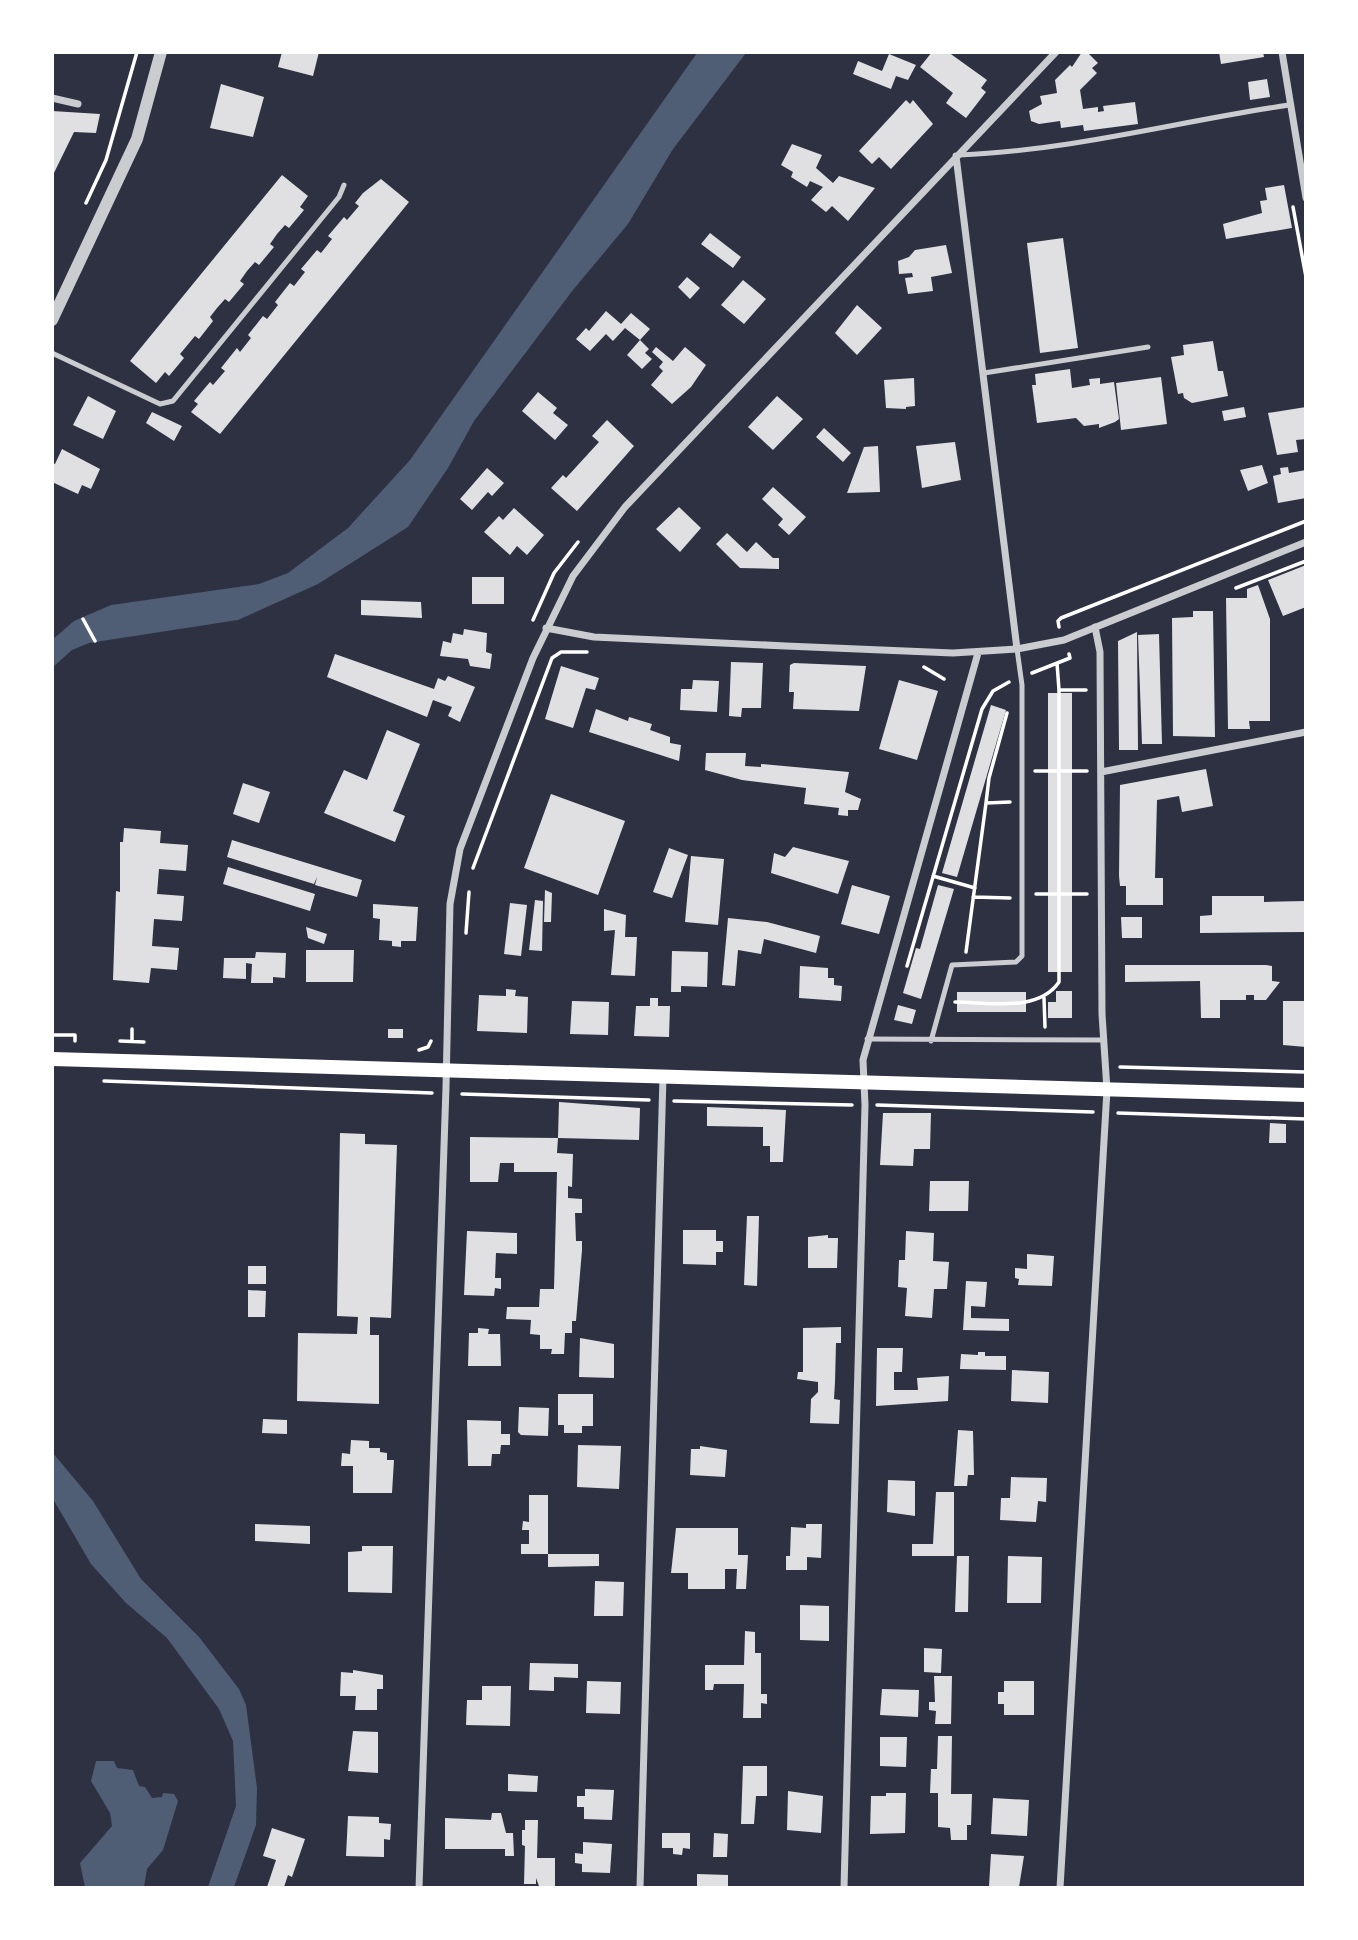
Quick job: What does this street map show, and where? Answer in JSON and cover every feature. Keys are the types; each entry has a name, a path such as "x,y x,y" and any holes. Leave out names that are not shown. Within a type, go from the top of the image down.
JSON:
{"main road":[{"path":"52,1059 1306,1095"}],"street":[{"path":"52,320 137,139 161,52"},
{"path":"419,1888 449,928 455,872 465,836 546,628 580,563 617,515 1056,52"},
{"path":"1282,52 1306,198"},
{"path":"52,98 78,104"},
{"path":"956,156 1017,649"},
{"path":"546,628 594,637 978,653 1017,649 1064,640 1306,542"},
{"path":"1060,1888 1107,1090 1103,1040 1100,652 1095,627"},
{"path":"844,1888 863,1060 978,653"},
{"path":"1101,772 1306,732"},
{"path":"640,1888 663,1077"}],"lane":[{"path":"956,156 993,154 1289,105"},
{"path":"52,353 160,404 173,401 339,197 344,185"},
{"path":"984,373 1148,347"},
{"path":"931,1041 952,965 1020,961 1023,896 1022,685 1017,649"},
{"path":"867,1039 1103,1040"}],"path":[{"path":"84,207 106,160 137,52"},
{"path":"1231,590 1306,561"},
{"path":"83,618 96,641"},
{"path":"472,871 552,658 561,652 591,652"},
{"path":"940,1001 1032,1002 1044,998 1055,989 1060,976 1057,663"},
{"path":"913,666 935,672 944,679"},
{"path":"1008,690 1009,682"},
{"path":"1059,690 1101,691"},
{"path":"965,963 989,778 1008,708"},
{"path":"1022,771 1101,772"},
{"path":"986,803 1023,802"},
{"path":"933,876 975,888"},
{"path":"465,941 470,882"},
{"path":"974,897 1101,894"},
{"path":"1044,998 1046,1040"},
{"path":"132,1029 132,1041"},
{"path":"411,1049 428,1047 431,1030"},
{"path":"52,1035 75,1035 75,1041"},
{"path":"1116,1061 1124,1068 1306,1072"},
{"path":"96,1080 227,1087 427,1090 433,1094 433,1098"},
{"path":"462,1094 648,1100"},
{"path":"679,1101 855,1105"},
{"path":"876,1105 1091,1112"},
{"path":"1129,1113 1306,1119"}],"water":[{"path":"697,53 746,53 673,149 628,224 573,290 474,421 448,468 408,527 318,584 238,620 89,643 72,650 53,667 52,640 74,621 111,605 259,584 288,573 348,528 410,460"},
{"path":"52,1452 93,1501 141,1579 199,1637 239,1689 246,1705 257,1788 256,1825 234,1887 208,1887 236,1806 233,1741 219,1709 167,1638 126,1603 91,1564 53,1499"},
{"path":"96,1761 114,1761 117,1768 133,1770 139,1786 145,1787 152,1798 162,1797 163,1793 174,1794 178,1801 163,1850 147,1869 144,1887 85,1887 80,1863 112,1826 110,1813 91,1781"}],"building":[{"path":"282,52 319,52 313,76 278,67"},
{"path":"932,52 948,52 987,80 981,88 986,92 966,118 946,103 953,93 920,67"},
{"path":"1082,52 1087,52 1098,63 1092,68 1097,73 1080,90 1083,109 1098,107 1098,112 1104,111 1103,106 1135,102 1138,124 1084,131 1083,125 1061,128 1060,121 1039,124 1031,121 1029,111 1042,104 1040,96 1057,93 1055,80 1070,65 1072,67"},
{"path":"1219,52 1263,52 1264,57 1221,64"},
{"path":"889,54 916,65 908,80 896,76 891,89 853,74 858,61 882,71"},
{"path":"1267,79 1270,97 1250,100 1248,82"},
{"path":"221,84 264,97 253,137 210,128"},
{"path":"906,100 910,104 913,100 933,124 891,169 879,157 872,164 859,151"},
{"path":"52,111 100,114 96,133 74,132 52,177"},
{"path":"792,144 822,155 816,168 833,183 839,176 875,188 848,221 832,206 826,212 811,200 823,187 810,181 807,187 791,177 793,172 781,165"},
{"path":"282,175 308,196 300,207 304,210 289,228 285,225 277,234 270,244 274,247 259,265 255,262 247,271 240,281 244,284 229,302 225,299 217,308 210,317 213,321 199,339 195,336 180,354 184,358 169,376 165,372 156,383 130,361"},
{"path":"381,179 409,202 220,434 191,412 198,404 194,401 210,382 213,385 225,371 221,368 237,348 240,352 251,338 248,335 263,316 267,319 278,305 275,302 290,283 294,286 305,272 301,269 317,250 321,253 332,239 328,236 344,217 347,220 359,206 355,203 363,193"},
{"path":"1284,185 1292,228 1226,239 1223,224 1262,213 1260,201 1267,200 1265,188"},
{"path":"710,233 741,257 733,268 701,244"},
{"path":"1063,238 1078,348 1040,353 1027,243"},
{"path":"946,245 952,273 931,277 933,291 908,294 905,278 913,277 912,273 899,274 898,261 909,257 915,250"},
{"path":"687,277 700,288 690,299 678,287"},
{"path":"743,280 766,299 744,324 721,305"},
{"path":"857,305 882,328 857,355 835,333"},
{"path":"606,311 621,324 631,313 650,329 640,340 625,328 613,341 606,334 590,351 576,339 586,328 589,331"},
{"path":"640,340 649,349 645,353 652,359 642,369 627,355"},
{"path":"1213,341 1218,371 1223,371 1228,396 1192,403 1184,398 1183,393 1178,394 1171,357 1184,355 1183,345"},
{"path":"656,347 673,361 685,347 706,365 691,387 672,404 651,385 663,371 659,367 663,362 652,352"},
{"path":"1070,369 1072,388 1090,385 1089,379 1100,378 1100,384 1114,382 1119,419 1099,428 1099,424 1084,426 1076,418 1037,423 1032,385 1036,385 1035,374"},
{"path":"1161,377 1167,424 1121,430 1116,383"},
{"path":"914,378 915,406 906,409 886,408 884,380"},
{"path":"538,392 557,408 553,413 568,425 555,440 522,411"},
{"path":"88,396 116,411 103,439 73,425"},
{"path":"777,396 803,419 773,450 748,427"},
{"path":"1244,407 1246,417 1224,421 1222,411"},
{"path":"1306,407 1306,439 1296,440 1298,452 1277,455 1268,413"},
{"path":"152,412 182,426 174,441 146,423"},
{"path":"607,420 634,446 577,511 551,488 563,475 566,478 599,442 592,436"},
{"path":"824,428 851,453 843,462 816,437"},
{"path":"955,442 961,480 922,488 916,446"},
{"path":"878,446 880,492 847,493 864,447"},
{"path":"62,449 100,469 91,489 82,485 78,494 52,482 52,463 55,464"},
{"path":"1262,465 1268,483 1248,491 1240,470"},
{"path":"1288,467 1289,473 1306,470 1306,498 1278,503 1273,476 1281,474 1280,468"},
{"path":"487,468 504,483 492,496 488,492 472,510 460,499"},
{"path":"773,487 806,517 789,535 778,525 783,519 762,499"},
{"path":"679,507 701,528 680,552 656,529"},
{"path":"514,508 544,535 527,555 517,546 510,555 484,532 499,516 503,520"},
{"path":"727,533 747,552 756,542 773,558 779,558 779,569 740,568 716,544"},
{"path":"1306,565 1306,607 1283,616 1268,580"},
{"path":"472,577 504,577 504,604 472,604"},
{"path":"1258,585 1270,619 1270,721 1249,721 1250,729 1228,729 1226,598 1247,598 1247,589"},
{"path":"361,600 421,602 422,618 361,615"},
{"path":"1193,611 1213,611 1215,737 1173,736 1172,618 1193,617"},
{"path":"464,629 487,633 486,652 492,654 490,669 470,666 468,659 440,656 443,641 451,643 453,633 463,635"},
{"path":"1137,632 1138,750 1119,750 1118,641"},
{"path":"1159,634 1162,744 1142,744 1138,635"},
{"path":"335,654 434,689 438,678 445,681 448,676 475,687 460,722 448,716 452,707 433,700 427,717 327,677"},
{"path":"731,662 763,663 761,708 742,708 741,717 729,716"},
{"path":"790,665 866,666 859,711 793,709 794,692 789,692"},
{"path":"561,666 599,678 595,690 586,688 573,728 545,719"},
{"path":"693,680 719,681 717,712 680,710 681,689 692,689"},
{"path":"899,680 938,691 917,760 879,749"},
{"path":"1048,693 1072,693 1072,972 1048,972"},
{"path":"991,705 1006,710 957,877 942,873"},
{"path":"596,709 628,721 629,717 652,724 650,730 670,737 670,743 681,745 679,761 589,732"},
{"path":"387,730 420,744 393,811 405,816 395,842 324,813 344,770 367,780"},
{"path":"706,753 746,753 745,766 761,767 761,764 849,772 845,792 861,799 858,810 848,810 848,816 838,815 839,808 804,804 806,788 742,780 705,770"},
{"path":"1206,769 1213,806 1182,812 1179,796 1157,800 1155,878 1163,878 1163,905 1126,905 1126,886 1120,886 1119,876 1120,785"},
{"path":"243,783 270,792 259,823 233,814"},
{"path":"551,794 625,821 598,895 524,868"},
{"path":"124,828 161,831 160,843 188,845 186,871 159,869 157,894 184,896 182,921 154,919 152,946 179,948 177,970 151,968 149,983 113,980 116,891 120,892 120,842 123,842"},
{"path":"232,840 362,880 357,897 315,885 317,877 314,884 227,857"},
{"path":"793,847 849,861 838,894 771,873 774,853 785,857"},
{"path":"669,848 688,855 672,898 653,892"},
{"path":"691,856 724,859 718,925 685,922"},
{"path":"228,867 315,894 310,911 223,884"},
{"path":"852,885 890,896 879,934 841,924"},
{"path":"938,885 954,889 921,999 903,993 916,948 920,949"},
{"path":"545,890 552,893 551,922 544,922"},
{"path":"1212,896 1264,896 1264,902 1306,901 1306,932 1200,933 1200,916 1212,915"},
{"path":"535,900 543,901 542,951 529,950"},
{"path":"510,903 527,905 521,956 504,954"},
{"path":"373,904 418,907 416,941 401,941 401,947 392,946 392,941 379,940 380,919 373,918"},
{"path":"604,909 626,915 625,937 637,937 635,976 611,975 615,930 604,931"},
{"path":"1121,917 1142,917 1142,938 1122,938"},
{"path":"728,918 767,922 820,936 816,953 764,939 761,954 738,950 735,986 722,985"},
{"path":"306,927 327,934 324,944 308,938"},
{"path":"306,950 354,950 353,982 306,982"},
{"path":"672,951 708,952 707,987 681,986 681,992 671,992"},
{"path":"256,952 286,953 285,978 273,977 273,983 251,983 252,964 246,963 246,979 223,978 224,958 255,958"},
{"path":"1125,965 1266,965 1272,966 1272,981 1280,982 1266,1000 1254,1000 1254,995 1246,995 1246,1000 1220,1000 1220,1018 1201,1018 1200,981 1125,982"},
{"path":"800,966 828,968 828,978 834,978 834,985 842,986 841,1001 799,998"},
{"path":"506,989 516,990 515,996 528,997 527,1033 477,1031 479,995 506,996"},
{"path":"1056,991 1072,991 1072,1018 1048,1018 1048,1002 1056,1002"},
{"path":"957,992 1026,992 1026,1012 957,1012"},
{"path":"650,998 658,998 658,1006 670,1006 669,1037 634,1036 636,1006 650,1006"},
{"path":"572,1001 609,1002 608,1035 570,1034"},
{"path":"1283,1001 1306,1001 1306,1047 1283,1045"},
{"path":"898,1005 916,1010 912,1024 894,1020"},
{"path":"388,1029 403,1029 403,1038 388,1038"},
{"path":"559,1102 640,1108 639,1140 558,1138"},
{"path":"707,1107 786,1110 783,1162 770,1162 770,1146 763,1146 763,1127 707,1126"},
{"path":"883,1113 931,1113 930,1149 914,1149 913,1166 880,1165"},
{"path":"1270,1123 1286,1124 1286,1143 1269,1143"},
{"path":"340,1133 365,1134 365,1144 397,1145 391,1318 370,1317 370,1335 379,1335 379,1404 297,1401 298,1333 357,1334 358,1317 337,1316"},
{"path":"470,1137 558,1138 557,1153 573,1154 572,1187 568,1186 568,1198 582,1199 582,1213 575,1213 576,1241 582,1241 582,1250 576,1321 572,1321 572,1333 565,1333 564,1354 551,1354 552,1349 540,1349 540,1335 530,1334 531,1320 506,1319 507,1307 539,1307 540,1289 554,1289 557,1172 514,1172 514,1163 500,1163 498,1182 470,1182"},
{"path":"930,1181 969,1181 968,1211 929,1211"},
{"path":"747,1216 759,1216 757,1286 744,1285"},
{"path":"683,1230 716,1230 716,1241 723,1241 723,1252 716,1252 716,1265 683,1264"},
{"path":"467,1231 517,1233 517,1254 496,1253 495,1278 501,1278 501,1289 495,1288 494,1296 464,1295"},
{"path":"906,1231 934,1233 933,1261 949,1262 947,1289 934,1289 932,1318 905,1316 907,1288 898,1287 899,1260 905,1260"},
{"path":"828,1235 828,1238 838,1238 837,1268 808,1268 808,1237"},
{"path":"1027,1254 1054,1256 1052,1286 1018,1285 1015,1268 1027,1269"},
{"path":"248,1266 266,1266 266,1284 248,1284"},
{"path":"966,1281 987,1282 985,1307 971,1306 971,1318 1009,1319 1009,1331 963,1330"},
{"path":"248,1290 266,1291 265,1317 248,1317"},
{"path":"841,1327 841,1343 836,1343 834,1399 840,1400 839,1424 810,1423 811,1399 818,1392 818,1382 797,1379 798,1372 803,1372 803,1328"},
{"path":"478,1328 489,1329 488,1334 500,1334 501,1366 468,1366 469,1333 478,1333"},
{"path":"580,1338 614,1344 614,1378 579,1377"},
{"path":"877,1348 903,1348 902,1372 894,1372 894,1390 918,1390 917,1378 949,1376 948,1401 876,1406"},
{"path":"978,1352 985,1352 985,1356 1006,1356 1006,1370 960,1369 961,1354 978,1355"},
{"path":"1012,1370 1049,1372 1048,1403 1011,1401"},
{"path":"558,1394 593,1394 593,1426 582,1426 582,1433 564,1433 564,1425 558,1425"},
{"path":"519,1407 549,1408 548,1436 521,1435 518,1432"},
{"path":"263,1419 287,1420 287,1434 262,1433"},
{"path":"467,1420 501,1421 501,1434 510,1434 510,1445 501,1445 500,1454 492,1454 491,1466 468,1466"},
{"path":"958,1430 973,1431 974,1475 968,1475 967,1486 954,1486"},
{"path":"351,1440 369,1441 369,1448 380,1448 380,1452 387,1453 387,1460 394,1460 392,1493 353,1493 353,1466 341,1466 342,1453 350,1454"},
{"path":"578,1445 621,1446 619,1489 577,1487"},
{"path":"700,1446 727,1450 725,1477 690,1475 691,1449 700,1449"},
{"path":"1011,1477 1047,1478 1046,1502 1038,1501 1036,1522 1000,1520 1001,1498 1010,1498"},
{"path":"888,1480 915,1481 915,1516 887,1512"},
{"path":"936,1492 954,1492 954,1556 912,1556 912,1544 933,1544"},
{"path":"529,1495 548,1495 548,1554 521,1554 521,1544 529,1544 529,1530 522,1530 523,1521 529,1522"},
{"path":"255,1524 310,1526 310,1544 255,1541"},
{"path":"806,1524 822,1524 821,1558 807,1557 807,1570 786,1570 786,1556 790,1556 791,1527 806,1528"},
{"path":"676,1528 738,1528 738,1555 748,1555 746,1589 736,1589 737,1569 725,1569 725,1589 688,1589 688,1573 671,1573"},
{"path":"362,1546 393,1546 392,1593 348,1592 348,1552 362,1551"},
{"path":"548,1554 599,1554 599,1566 548,1567"},
{"path":"957,1556 969,1556 968,1612 955,1612"},
{"path":"1008,1556 1042,1557 1041,1603 1007,1603"},
{"path":"595,1581 624,1582 623,1616 594,1616"},
{"path":"800,1605 829,1606 829,1641 800,1640"},
{"path":"745,1631 755,1632 755,1653 761,1653 761,1694 767,1694 767,1704 761,1703 761,1718 743,1718 744,1684 714,1684 713,1690 705,1690 705,1665 744,1665"},
{"path":"924,1648 942,1649 941,1673 924,1672"},
{"path":"530,1663 578,1664 578,1678 554,1677 554,1691 529,1690"},
{"path":"353,1670 383,1675 383,1689 377,1689 377,1710 355,1710 356,1696 340,1696 341,1672 353,1673"},
{"path":"934,1676 952,1676 951,1724 935,1724 936,1711 929,1710 929,1702 935,1702"},
{"path":"587,1681 621,1682 620,1714 586,1713"},
{"path":"1004,1681 1034,1681 1034,1715 1004,1715 1004,1704 998,1704 998,1692 1004,1692"},
{"path":"482,1686 511,1686 510,1726 466,1725 467,1700 482,1700"},
{"path":"882,1689 919,1690 918,1717 880,1715"},
{"path":"353,1731 378,1732 378,1773 348,1771"},
{"path":"938,1736 952,1736 951,1794 972,1794 971,1825 967,1825 967,1840 951,1840 950,1828 938,1827 938,1793 930,1793 931,1769 937,1769"},
{"path":"880,1737 907,1737 906,1767 880,1766"},
{"path":"743,1766 767,1766 767,1796 756,1796 754,1824 741,1824"},
{"path":"508,1774 538,1776 537,1792 508,1791"},
{"path":"585,1789 614,1790 612,1820 584,1819 584,1807 577,1807 577,1796 585,1796"},
{"path":"788,1791 823,1796 821,1833 787,1830"},
{"path":"886,1793 906,1793 905,1833 870,1834 871,1796 886,1796"},
{"path":"993,1798 1029,1800 1027,1836 991,1834"},
{"path":"492,1813 501,1813 506,1833 513,1833 514,1856 505,1856 505,1849 445,1849 445,1818 491,1820"},
{"path":"348,1816 379,1817 379,1823 391,1824 390,1840 384,1839 384,1857 346,1856"},
{"path":"525,1820 538,1820 537,1858 555,1858 555,1886 539,1886 536,1878 536,1884 524,1884 525,1846 522,1845 522,1830 525,1830"},
{"path":"272,1828 305,1839 292,1877 288,1875 284,1887 267,1887 276,1860 263,1856"},
{"path":"662,1833 690,1833 690,1849 683,1848 682,1855 673,1854 673,1848 662,1848"},
{"path":"714,1833 728,1834 727,1857 713,1857"},
{"path":"583,1842 612,1844 610,1873 582,1872 582,1864 575,1863 575,1853 583,1854"},
{"path":"991,1854 1024,1856 1019,1887 989,1886"},
{"path":"697,1874 728,1875 728,1887 697,1887"}]}
